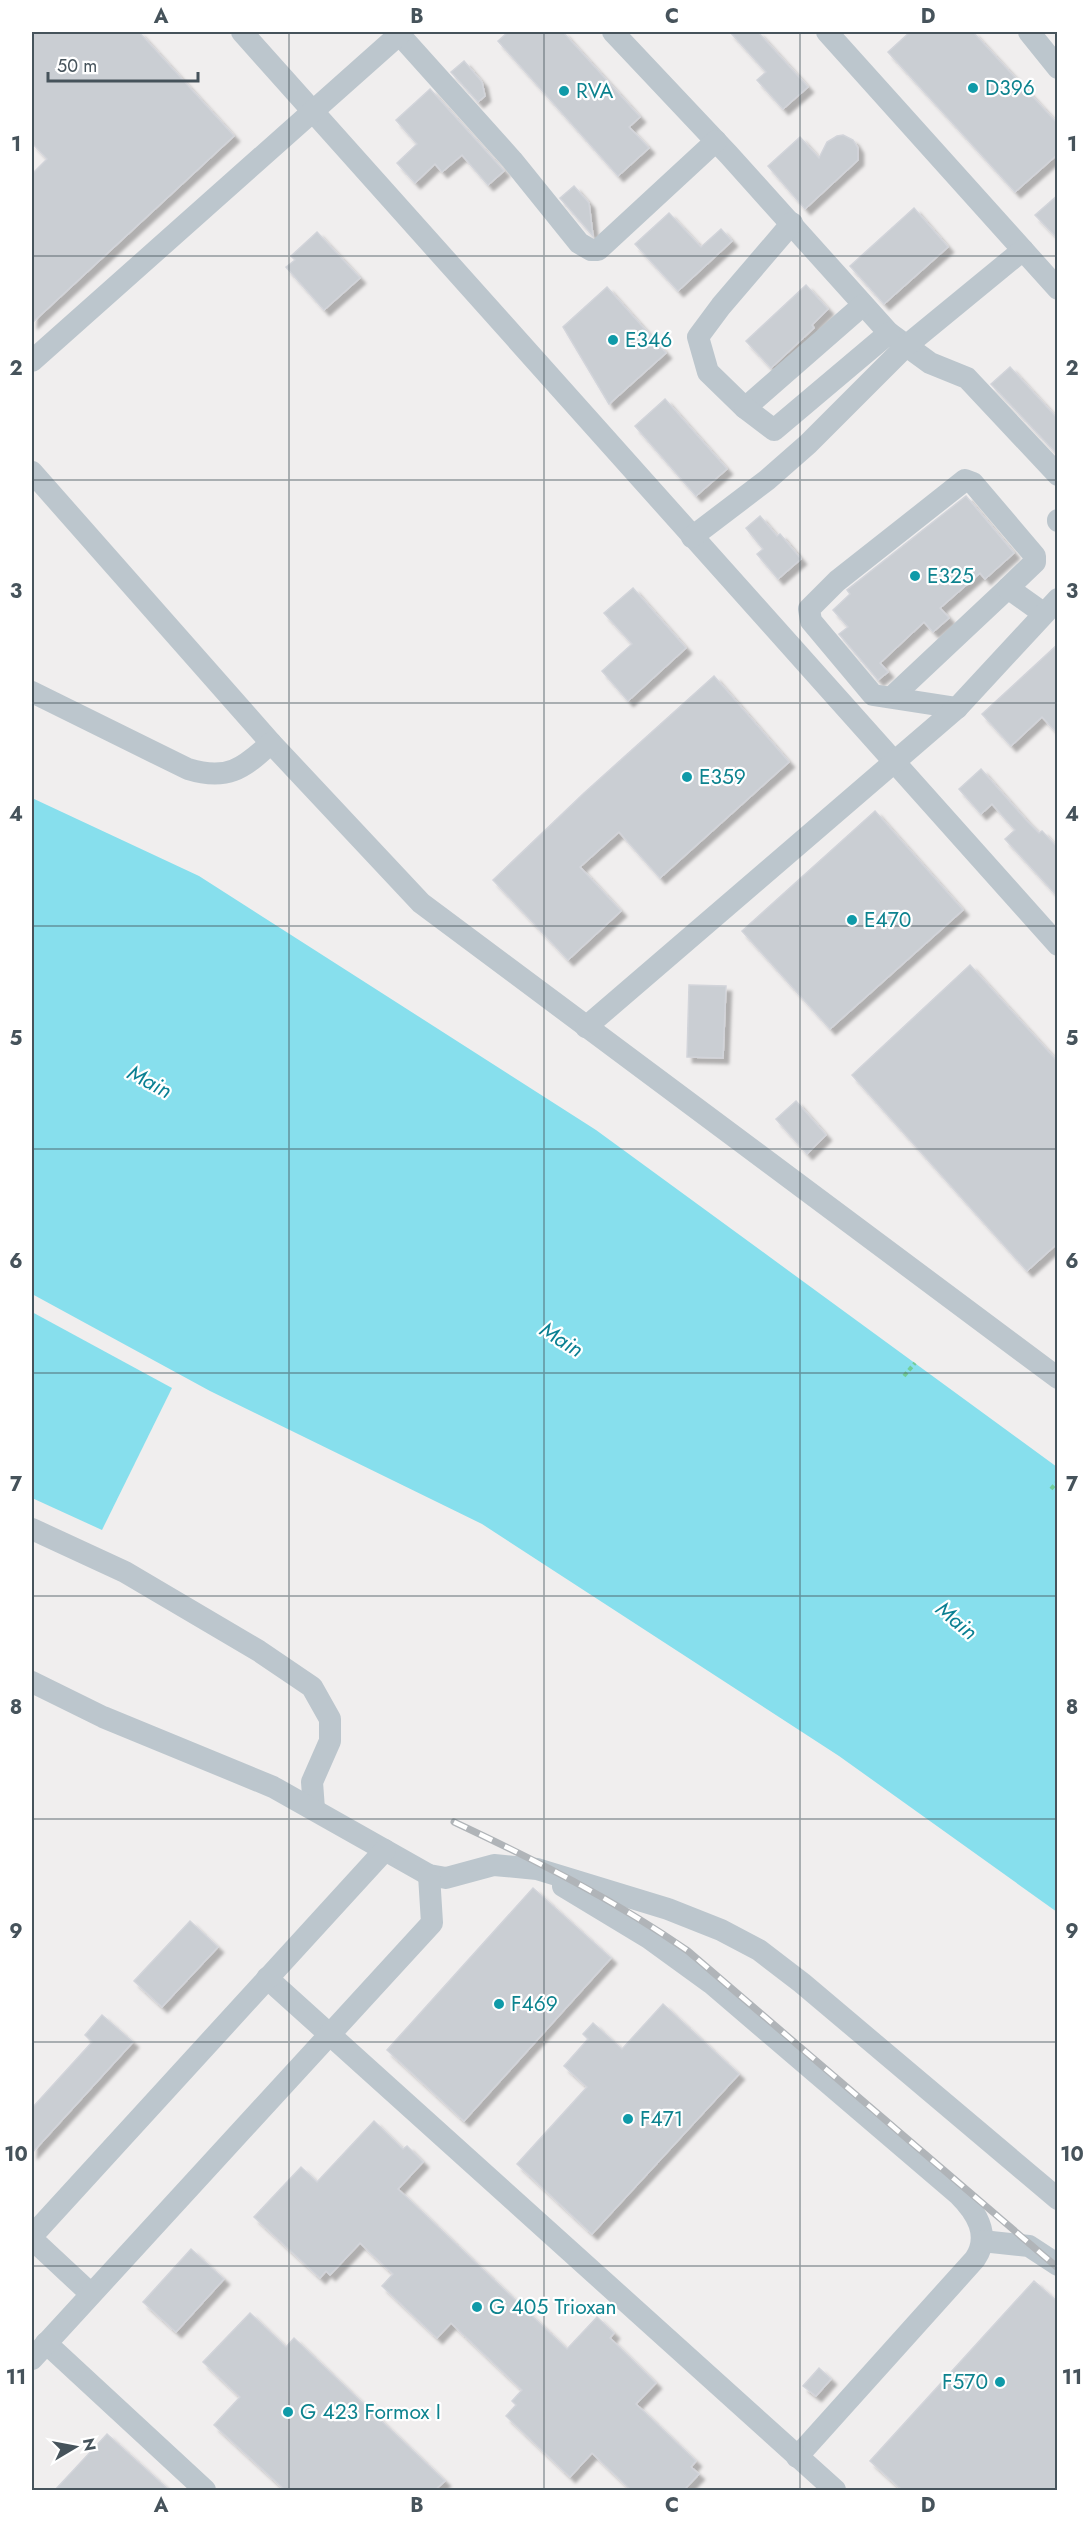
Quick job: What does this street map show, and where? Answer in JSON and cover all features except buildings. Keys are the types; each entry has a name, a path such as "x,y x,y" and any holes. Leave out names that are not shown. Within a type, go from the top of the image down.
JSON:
{"street":[{"path":"242,32 1058,945"},
{"path":"613,32 792,223 897,340 930,363 967,378 1058,474"},
{"path":"827,32 1058,289"},
{"path":"1029,32 1058,68"},
{"path":"32,361 400,33 512,160 579,243 591,250 598,250 716,141"},
{"path":"792,223 721,306 698,337 708,372 744,408 774,430 1023,250"},
{"path":"744,408 863,304"},
{"path":"692,537 794,456 897,340"},
{"path":"32,472 271,743 421,903 1058,1378"},
{"path":"893,696 1035,562 1035,556 973,483 965,480 837,581 809,609 811,621 873,695 893,696 957,708"},
{"path":"586,1027 957,708 1050,606 1008,588"},
{"path":"32,692 188,769 205,774 242,768 271,743"},
{"path":"32,1529 125,1572 260,1651 312,1687 326,1710 330,1730 330,1741 312,1782 314,1809"},
{"path":"32,1682 124,1726 273,1787 429,1875 446,1878 494,1865 537,1869 668,1909 721,1930 759,1950 802,1983 1058,2199"},
{"path":"90,2293 32,2237 385,1851"},
{"path":"537,1869 649,1938 711,1983 959,2195 980,2223 982,2241 975,2259 797,2457"},
{"path":"205,2490 39,2351 432,1923 429,1875"},
{"path":"267,1978 835,2490"},
{"path":"982,2241 1029,2246 1058,2265"}],"path":[{"path":"904,1376 915,1363"},
{"path":"1051,1490 1058,1481"}],"water":[{"name":"Main","path":"32,798 199,876 596,1130 1057,1467 1057,1912 839,1756 482,1524 210,1391 32,1294"},
{"path":"32,1312 172,1388 102,1530 32,1498"}],"railway":[{"path":"454,1822 574,1882 631,1914 688,1951 1058,2268"}],"place":[{"name":"D396","path":"973,88"},
{"name":"RVA","path":"564,91"},
{"name":"E346","path":"613,340"},
{"name":"E325","path":"915,576"},
{"name":"E359","path":"687,777"},
{"name":"E470","path":"852,920"},
{"name":"F469","path":"499,2004"},
{"name":"F471","path":"628,2119"},
{"name":"G 405 Trioxan","path":"477,2307"},
{"name":"F570","path":"1000,2382"},
{"name":"G 423 Formox I","path":"288,2412"}]}
